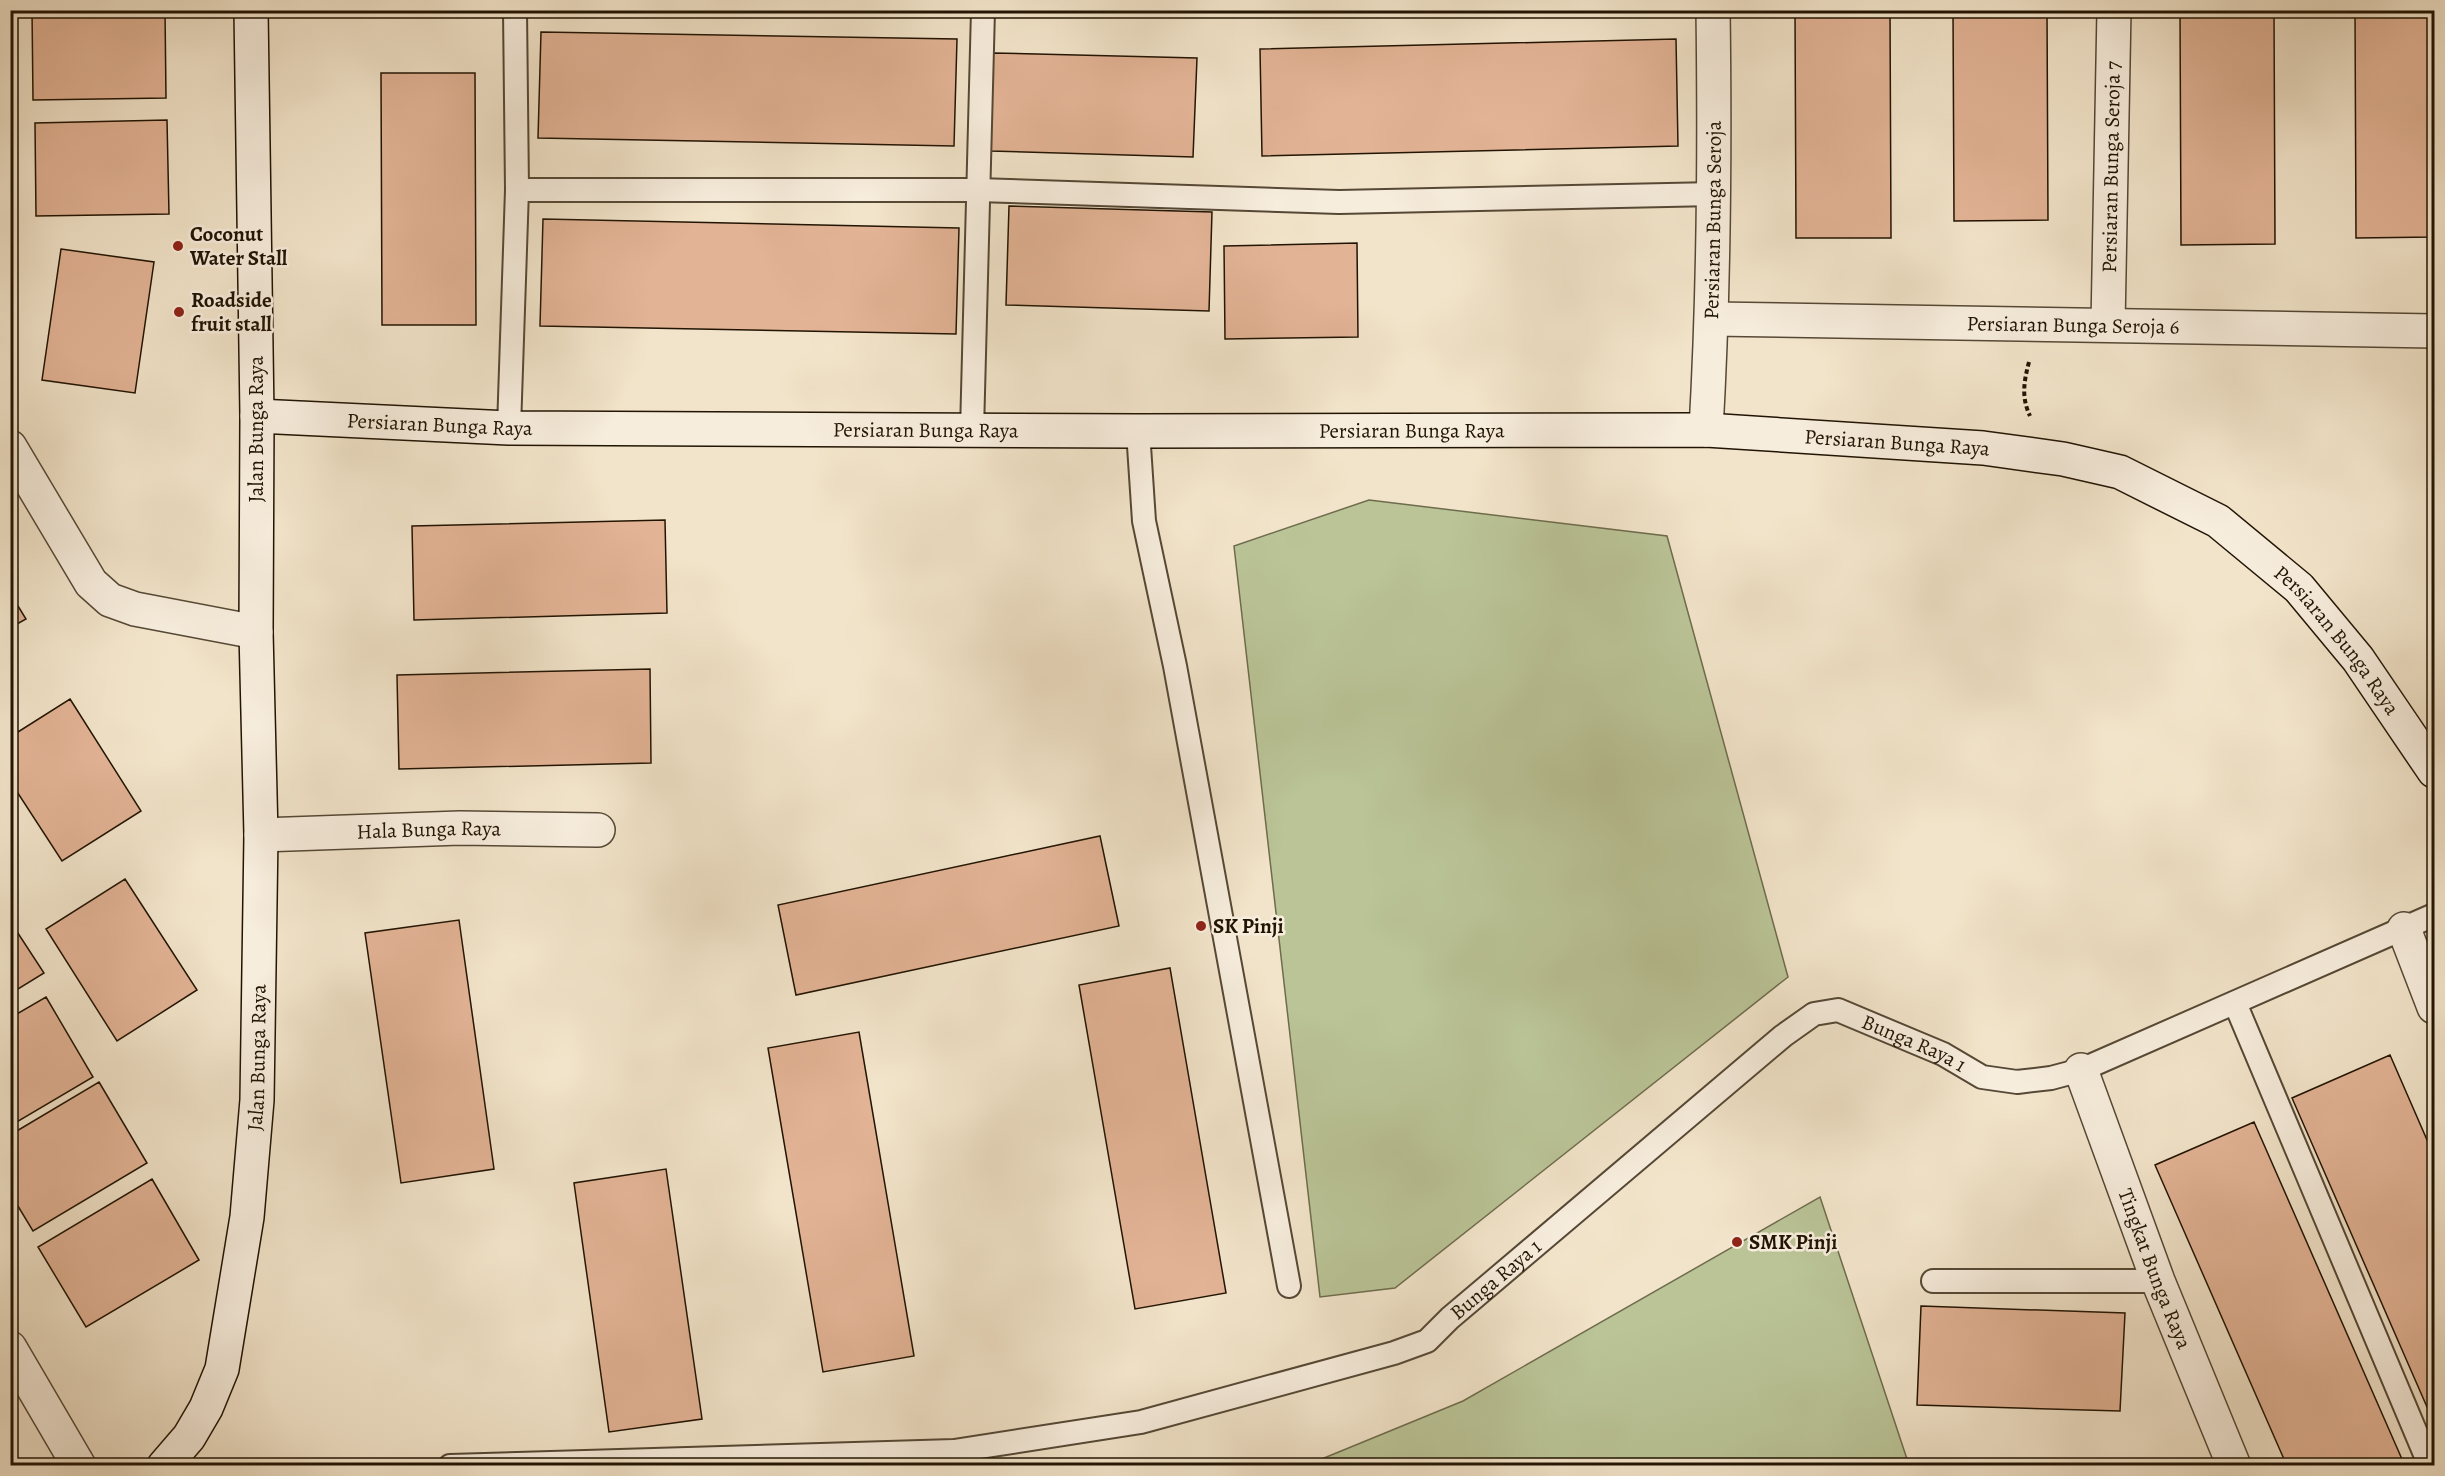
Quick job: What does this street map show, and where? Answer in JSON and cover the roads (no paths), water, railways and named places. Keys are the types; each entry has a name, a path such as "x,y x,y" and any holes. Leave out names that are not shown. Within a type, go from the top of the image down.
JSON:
{"street":[{"name":"Jalan Bunga Raya","path":"164,1466 189,1437 206,1408 222,1370 247,1217 257,1100 261,835 255,632 257,416 251,10"},
{"name":"Persiaran Bunga Seroja","path":"1706,430 1713,319 1715,194 1713,10"},
{"name":"Persiaran Bunga Seroja 7","path":"2108,326 2114,10"},
{"name":"Persiaran Bunga Seroja 6","path":"1713,319 2434,331"},
{"name":"Persiaran Bunga Raya","path":"257,416 508,428 972,431 1706,430 1983,448 2063,459 2120,472 2217,521 2299,588 2358,659 2434,771"},
{"path":"10,447 91,583 110,600 135,609 255,632"},
{"name":"Hala Bunga Raya","path":"261,835 460,828 598,830"},
{"path":"2404,929 2434,1007"},
{"name":"Tingkat Bunga Raya","path":"2081,1070 2158,1281 2234,1466"},
{"path":"10,1348 79,1466"}],"lane":[{"path":"508,428 517,190 515,10"},
{"path":"972,431 983,10"},
{"path":"517,190 977,190 1340,202 1715,194"},
{"path":"1138,431 1144,520 1178,677 1289,1286"},
{"name":"Bunga Raya 1","path":"450,1466 954,1451 1141,1422 1394,1353 1427,1341 1450,1318 1783,1036 1814,1014 1838,1010 1942,1054 1982,1077 2018,1082 2051,1078 2081,1070 2434,915"},
{"path":"2235,1003 2430,1466"},
{"path":"1933,1281 2158,1281"}],"place":[{"name":"Coconut Water Stall","path":"178,246"},
{"name":"Roadside fruit stall","path":"179,312"},
{"name":"SK Pinji","path":"1201,926"},
{"name":"SMK Pinji","path":"1737,1242"}]}
